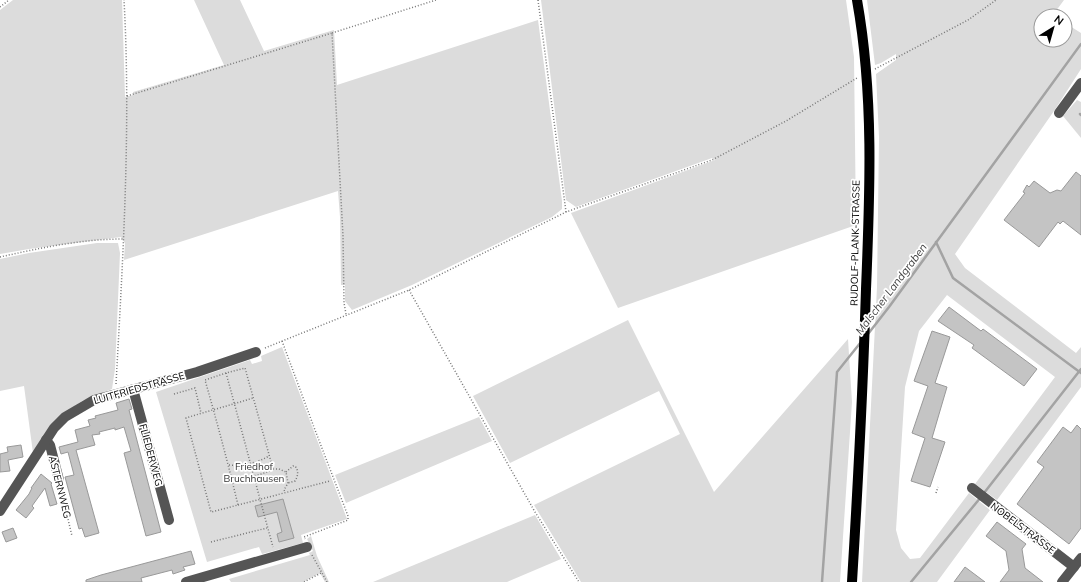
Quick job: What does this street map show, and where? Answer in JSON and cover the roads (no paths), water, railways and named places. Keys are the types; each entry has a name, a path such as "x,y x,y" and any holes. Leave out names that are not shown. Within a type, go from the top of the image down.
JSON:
{"main road":[{"name":"RUDOLF-PLANK-STRASSE","path":"852,582 868,244 869,126 866,74 857,0"}],"street":[{"path":"1059,113 1081,83"},
{"name":"LUITFRIEDSTRASSE","path":"0,511 54,428 65,417 94,400 115,393 224,369 256,352"},
{"name":"FLIEDERWEG","path":"133,389 169,520"},
{"name":"ASTERNWEG","path":"46,440 50,445 59,480"},
{"name":"NOBELSTRASSE","path":"972,488 1074,567"},
{"path":"186,582 307,547"},
{"path":"1062,582 1081,558"}],"waterway":[{"name":"Malscher Landgraben","path":"868,334 1081,44"},
{"path":"936,242 953,278 1081,373"},
{"name":"Malscher Landgraben","path":"822,582 837,372 861,342"},
{"path":"984,493 1081,369"},
{"path":"911,582 981,497"}],"park label":[{"name":"Friedhof Bruchhausen","path":"254,472"}]}
